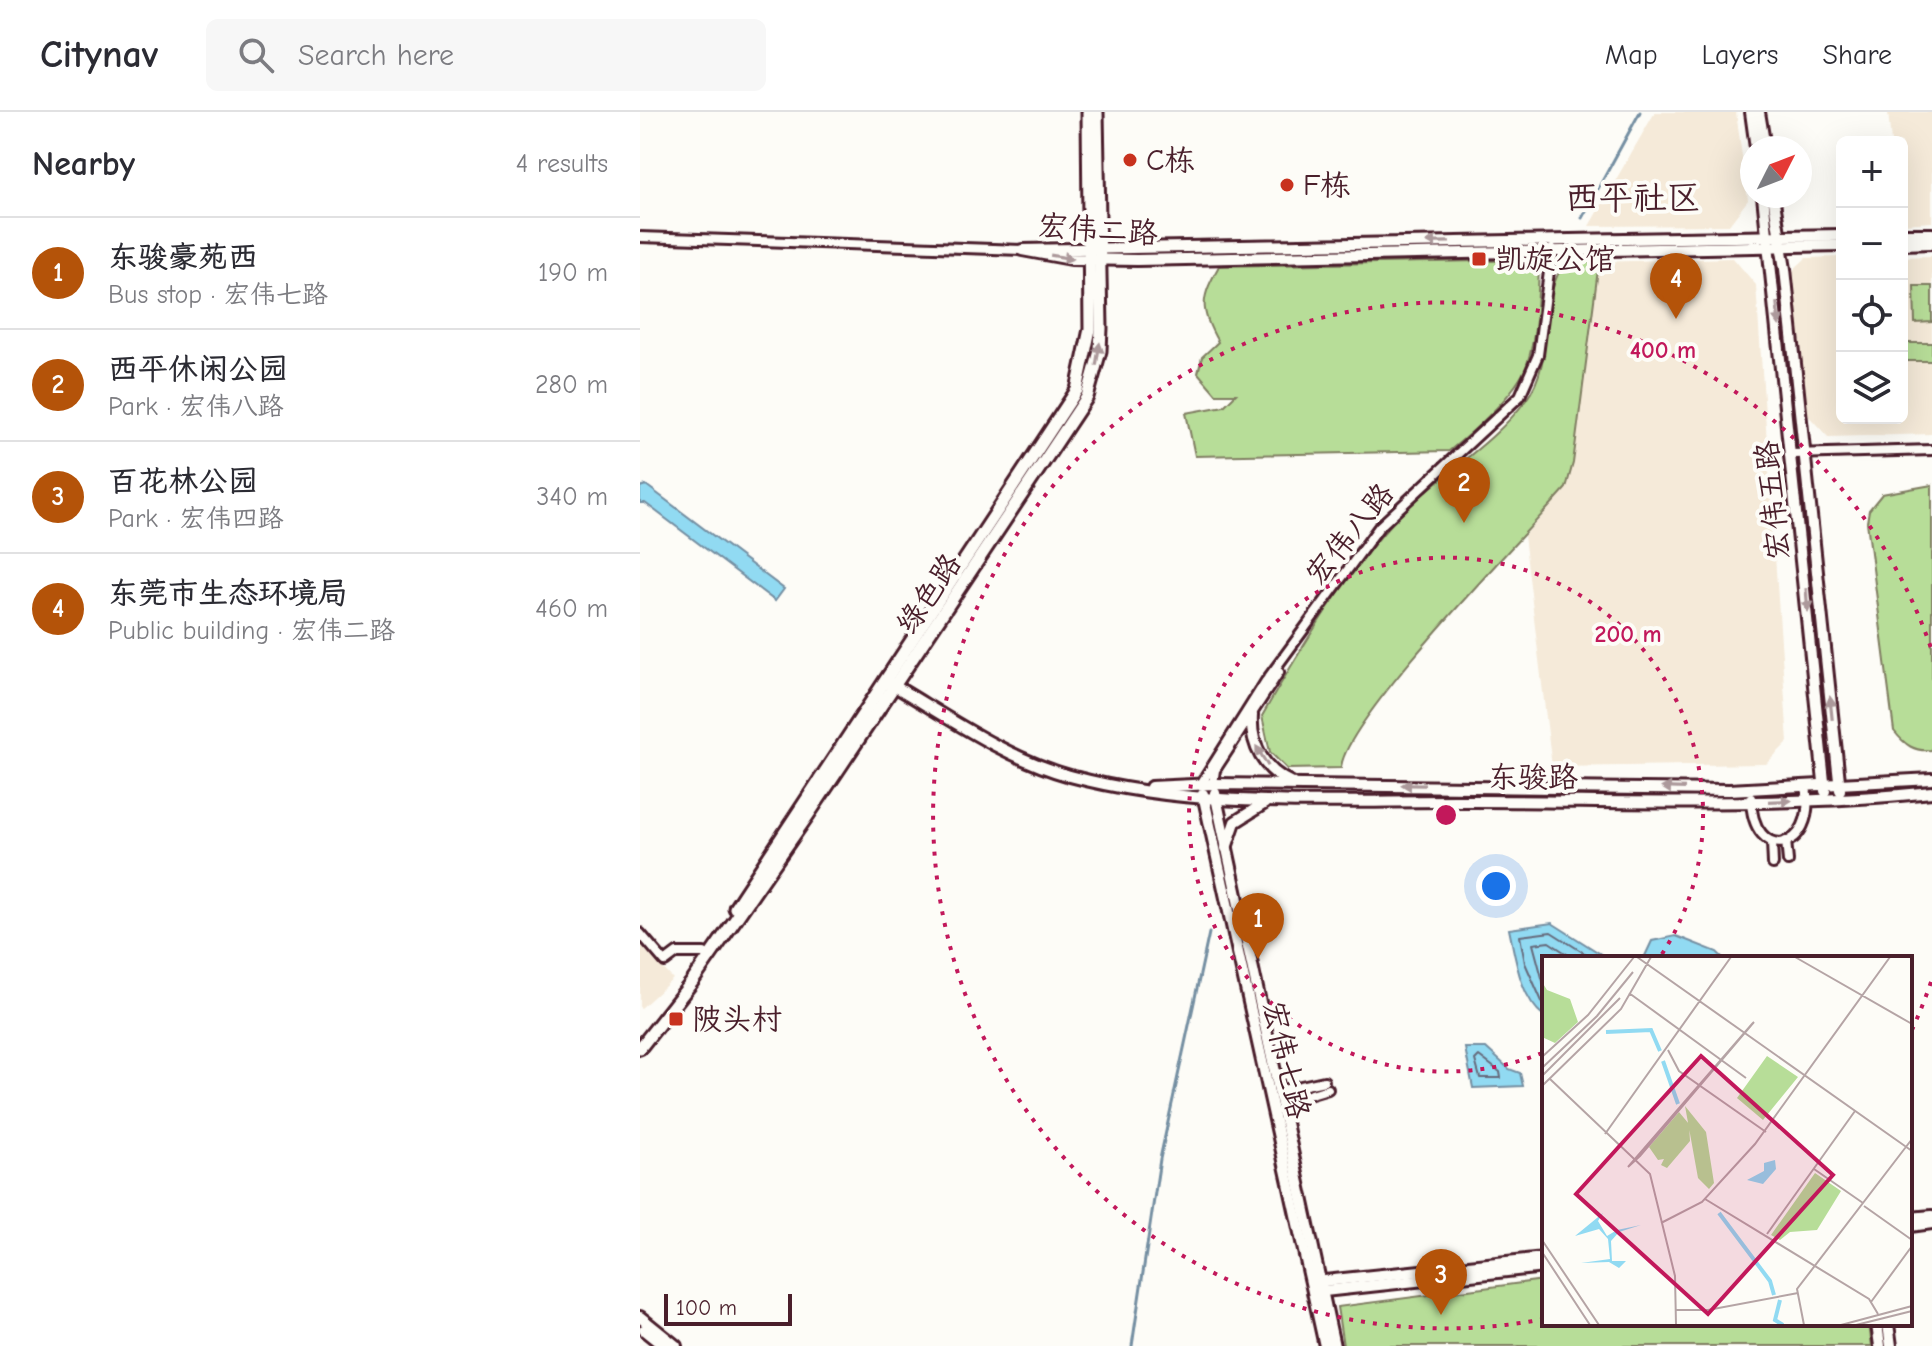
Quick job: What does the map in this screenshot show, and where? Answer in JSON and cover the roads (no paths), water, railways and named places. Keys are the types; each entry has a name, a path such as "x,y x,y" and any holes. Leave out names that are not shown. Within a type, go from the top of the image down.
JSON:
{"main road":[{"name":"绿色路","path":"640,1038 704,953 1087,397 1100,351 1088,112"},
{"name":"绿色路","path":"1095,254 1097,112"},
{"name":"绿色路","path":"640,1048 692,982 891,684"}],"street":[{"path":"1751,112 1754,136"},
{"path":"1759,112 1763,136"},
{"name":"宏伟五路","path":"1766,208 1776,241"},
{"name":"宏伟五路","path":"1774,208 1798,454 1826,799"},
{"path":"1908,234 1932,234"},
{"path":"1776,241 1836,236"},
{"path":"640,237 1022,250"},
{"name":"宏伟二路","path":"1022,250 1095,254 1776,241"},
{"path":"1776,241 1836,245"},
{"path":"1908,244 1932,243"},
{"name":"宏伟八路","path":"1213,784 1215,770 1287,658 1379,527 1520,396 1538,355 1552,246"},
{"path":"1798,454 1932,450"},
{"name":"宏伟五路","path":"1798,454 1840,786"},
{"name":"宏伟八路","path":"1201,784 1266,681 1287,658"},
{"name":"东骏路","path":"891,684 1023,758 1067,775 1210,799 1751,802 1932,792"},
{"path":"1252,715 1252,733 1261,757 1278,776 1294,784"},
{"name":"东骏路","path":"1135,788 1294,784 1751,789 1932,779"},
{"name":"宏伟七路","path":"1201,784 1210,799 1226,850 1280,1097 1325,1346"},
{"name":"宏伟七路","path":"1213,784 1210,799 1316,1287 1334,1346"},
{"path":"1840,786 1841,798"},
{"path":"1751,789 1753,823 1758,832 1772,842 1786,841 1800,832 1807,821 1806,787"},
{"path":"1226,850 1235,822 1248,811 1272,800"},
{"path":"1786,841 1788,861"},
{"path":"1772,842 1773,864"},
{"path":"640,933 665,962 677,953 704,953"},
{"path":"1280,1097 1326,1085"},
{"path":"1912,1218 1932,1216"},
{"path":"1912,1226 1932,1223"},
{"path":"1316,1287 1542,1258"},
{"path":"1316,1287 1542,1267"},
{"path":"640,1317 676,1346"},
{"path":"640,1326 664,1346"},
{"path":"1877,1326 1880,1346"},
{"path":"1888,1326 1891,1346"}],"water":[{"path":"646,485 784,589 775,601 645,503 640,503 640,487"},
{"path":"1552,923 1604,956 1542,956 1542,1014 1524,988 1509,929"},
{"path":"1676,936 1721,956 1645,956 1652,941"},
{"path":"1465,1048 1486,1048 1509,1069 1520,1073 1523,1086 1473,1088"}],"waterway":[{"path":"1582,218 1640,112"},
{"path":"1132,1346 1160,1159 1209,933"}],"place":[{"name":"C栋","path":"1130,160"},
{"name":"F栋","path":"1287,185"},
{"name":"凯旋公馆","path":"1479,259"},
{"name":"东莞市生态环境局","path":"1676,319"},
{"name":"西平休闲公园","path":"1464,523"},
{"name":"东骏豪苑西","path":"1258,959"},
{"name":"陂头村","path":"676,1019"},
{"name":"百花林公园","path":"1441,1315"}],"district":[{"name":"西平社区","path":"1633,198"}]}
